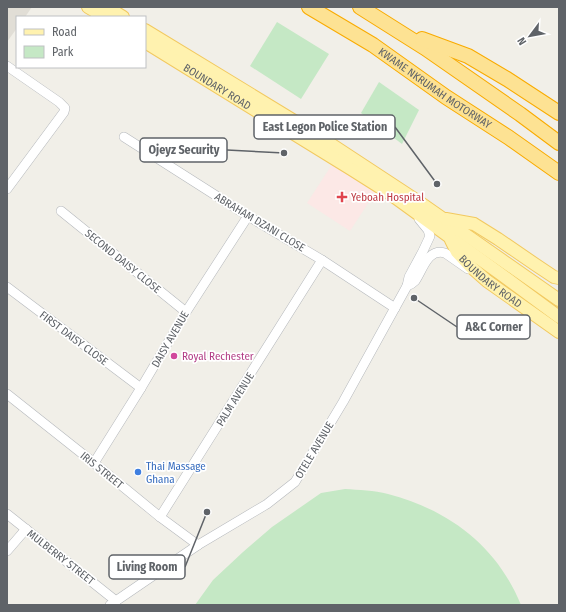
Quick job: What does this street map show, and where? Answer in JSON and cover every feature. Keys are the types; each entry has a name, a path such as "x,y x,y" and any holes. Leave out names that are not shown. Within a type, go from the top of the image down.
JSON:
{"highway":[{"name":"KWAME NKRUMAH MOTORWAY","path":"309,7 373,45 559,173"},
{"path":"360,7 425,48 514,109 559,143"},
{"path":"395,29 468,56 507,79 559,114"}],"main road":[{"path":"88,7 103,16"},
{"path":"107,7 121,16"},
{"name":"BOUNDARY ROAD","path":"146,31 314,133 441,217 559,300"},
{"name":"BOUNDARY ROAD","path":"146,43 351,169 412,209 559,317"},
{"name":"BOUNDARY ROAD","path":"441,217 474,224 554,277 559,278"},
{"name":"BOUNDARY ROAD","path":"450,237 457,252 487,281 559,332"}],"street":[{"path":"7,66 59,102 65,108 64,112 7,189"},
{"name":"ABRAHAM DZANI CLOSE","path":"124,137 248,216 322,260 395,308"},
{"name":"OTELE AVENUE","path":"113,603 198,545 267,504 295,482 343,402 395,308 430,236 428,230 412,209"},
{"name":"SECOND DAISY CLOSE","path":"61,211 186,312"},
{"name":"DAISY AVENUE","path":"94,463 142,388 186,312 248,216"},
{"name":"OTELE AVENUE","path":"407,286 414,282 427,260 434,253 440,252 445,253 487,281"},
{"name":"PALM AVENUE","path":"160,517 322,260"},
{"name":"FIRST DAISY CLOSE","path":"7,287 142,388"},
{"name":"IRIS STREET","path":"7,394 160,517 198,545"},
{"name":"MULBERRY STREET","path":"7,514 113,603"},
{"path":"7,551 26,529"}],"shaded area":[{"path":"7,7 32,7 26,16 16,16 16,29 7,42"},
{"name":"Yeboah Hospital","path":"333,163 376,191 350,231 307,203"}],"green space":[{"path":"277,22 329,54 301,99 250,66"},
{"path":"379,82 419,110 402,144 361,113"},
{"path":"345,489 388,494 431,510 451,521 468,533 499,565 511,584 521,605 195,605 213,580 272,527 321,493"}],"place":[{"name":"Ojeyz Security","path":"284,153"},
{"name":"East Legon Police Station","path":"437,184"},
{"name":"Yeboah Hospital","path":"342,197"},
{"name":"A&C Corner","path":"414,298"},
{"name":"Royal Rechester","path":"174,356"},
{"name":"Thai Massage Ghana","path":"138,472"},
{"name":"Living Room","path":"207,512"}]}
